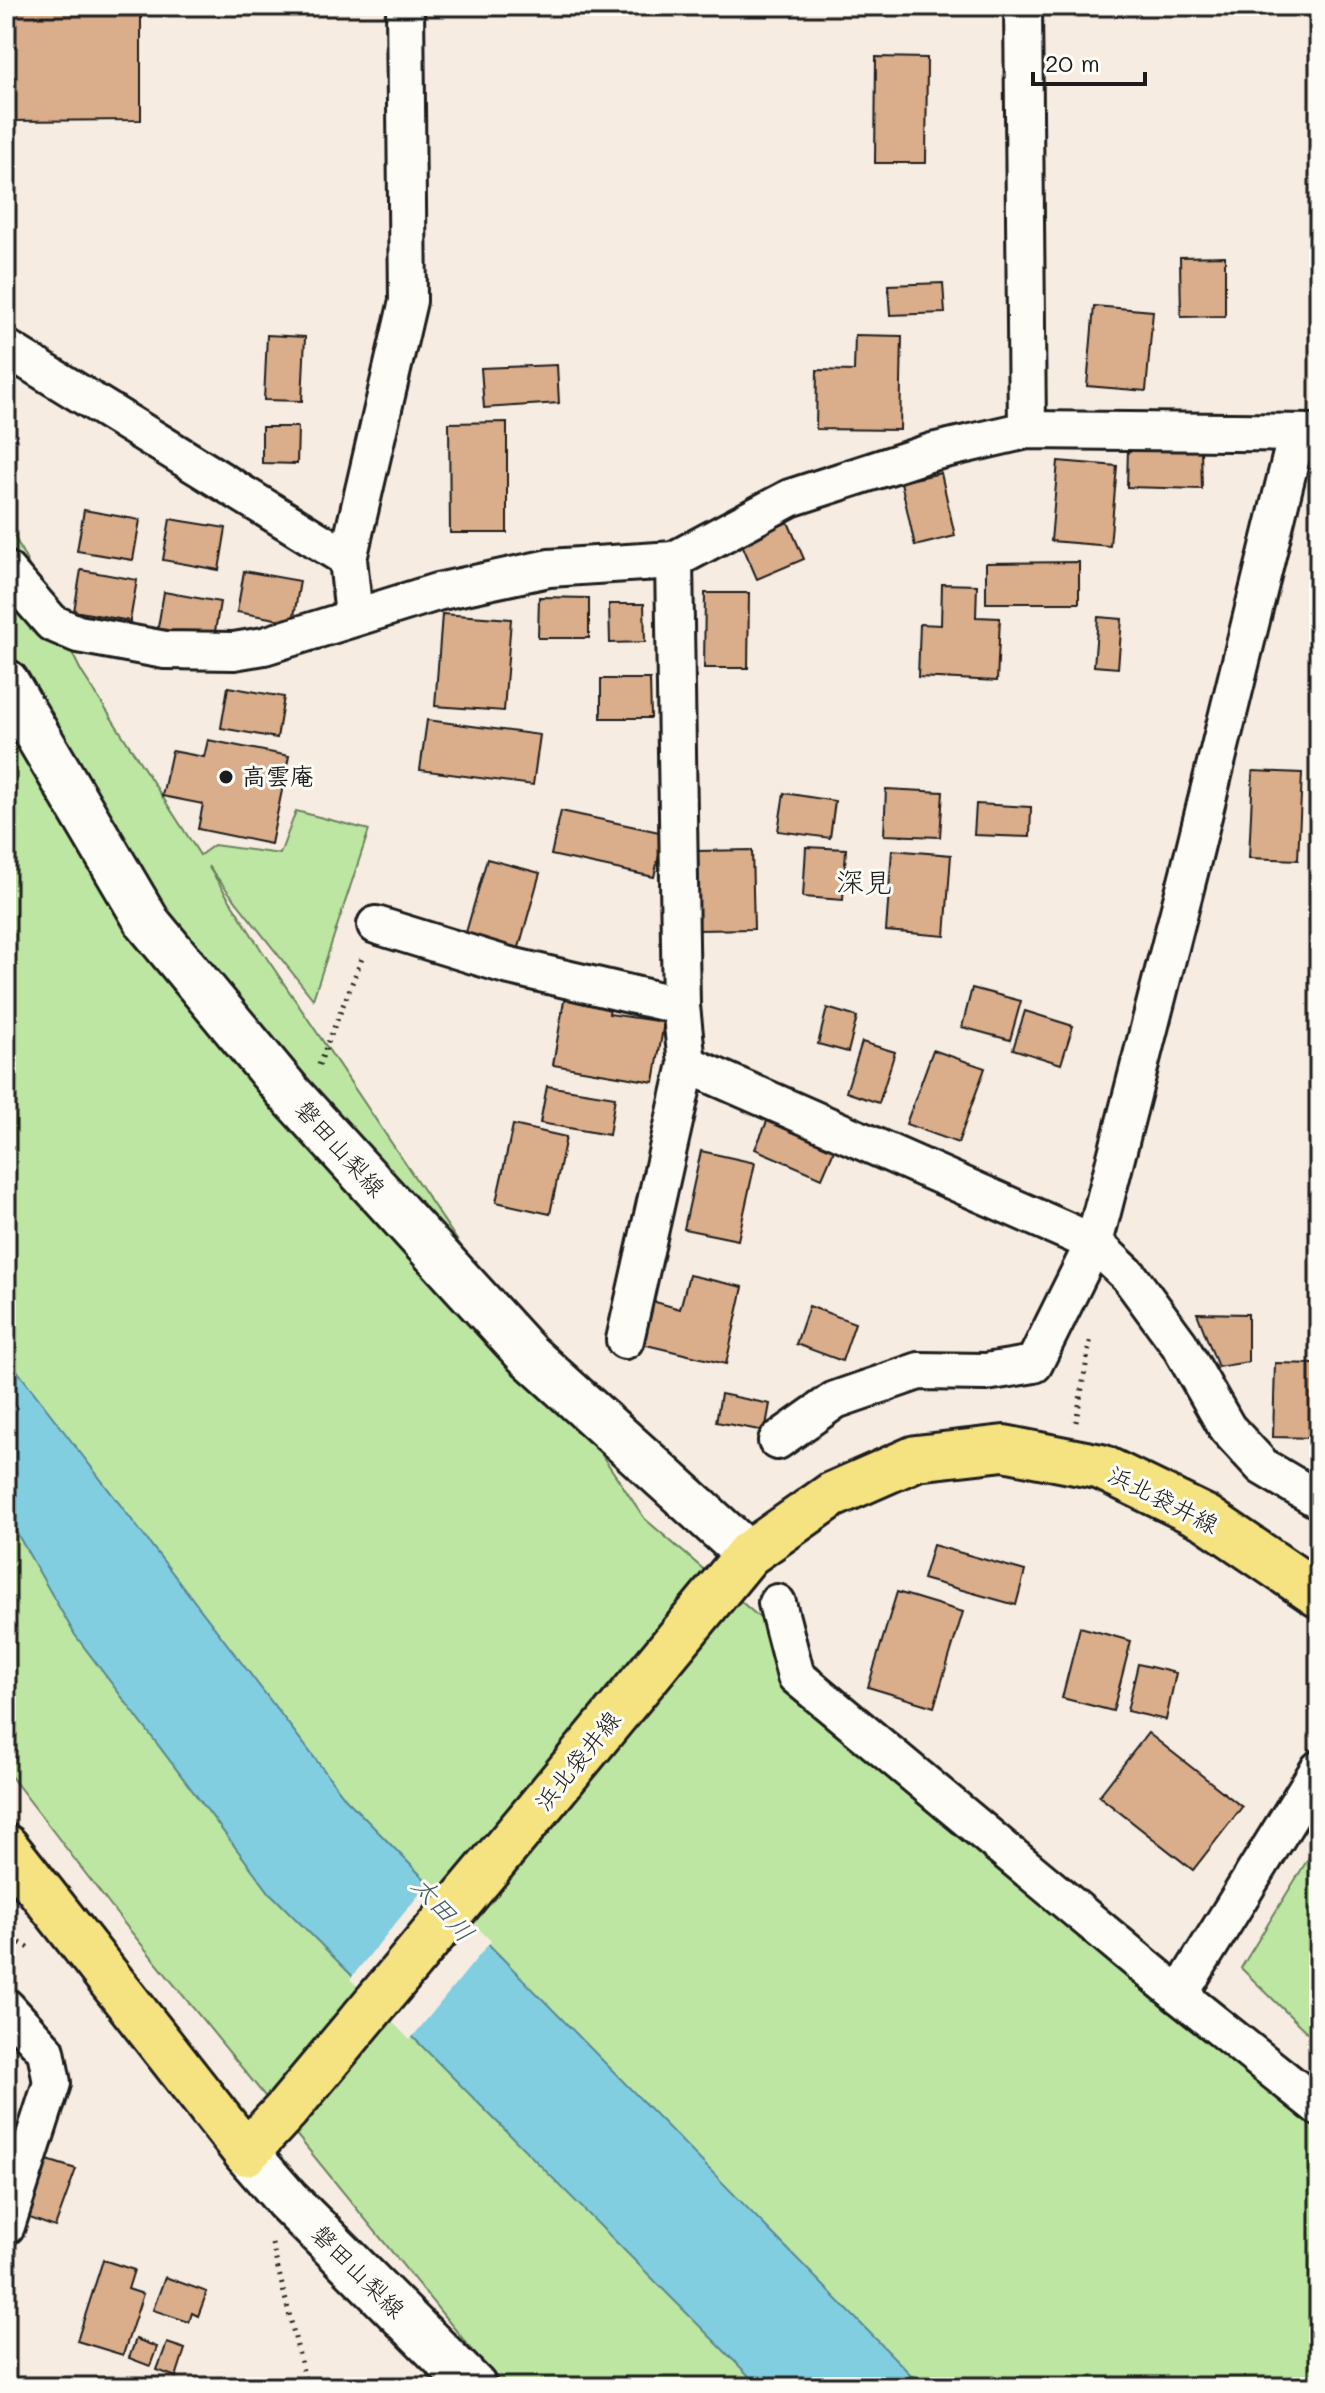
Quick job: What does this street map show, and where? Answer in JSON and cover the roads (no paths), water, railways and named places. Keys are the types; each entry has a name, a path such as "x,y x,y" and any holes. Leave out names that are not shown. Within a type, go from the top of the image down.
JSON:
{"main road":[{"name":"磐田山梨線","path":"6,682 148,923 289,1093 527,1354 748,1554"},
{"name":"浜北袋井線","path":"246,2153 287,2109 748,1554 832,1495 916,1458 1004,1448 1101,1467 1206,1518 1319,1595"},
{"path":"6,1847 246,2153"},
{"name":"磐田山梨線","path":"246,2153 287,2200 474,2387"}],"street":[{"path":"354,617 348,559 408,301 405,6"},
{"path":"1023,6 1027,430"},
{"path":"6,348 348,559"},
{"path":"6,570 52,623 78,634 165,650 234,651 264,646 437,592 549,568 674,560 790,498 932,452 1027,430 1308,433 1193,858 1094,1243 1034,1364 986,1372 919,1371 835,1400 777,1441"},
{"path":"625,1340 687,1064 681,1006 674,560"},
{"path":"376,925 506,965 681,1006"},
{"path":"687,1064 1094,1243 1129,1276 1179,1344 1227,1428 1263,1467 1319,1500"},
{"path":"777,1603 796,1676 1179,1995 1319,2107"},
{"path":"1179,1995 1319,1769"},
{"path":"6,2007 46,2051 52,2083 6,2226"}],"water":[{"name":"太田川","path":"6,1356 346,1799 923,2387 760,2387 269,1892 75,1635 6,1514"}],"place":[{"name":"高雲庵","path":"226,777"}],"district":[{"name":"深見","path":"864,882"}]}
